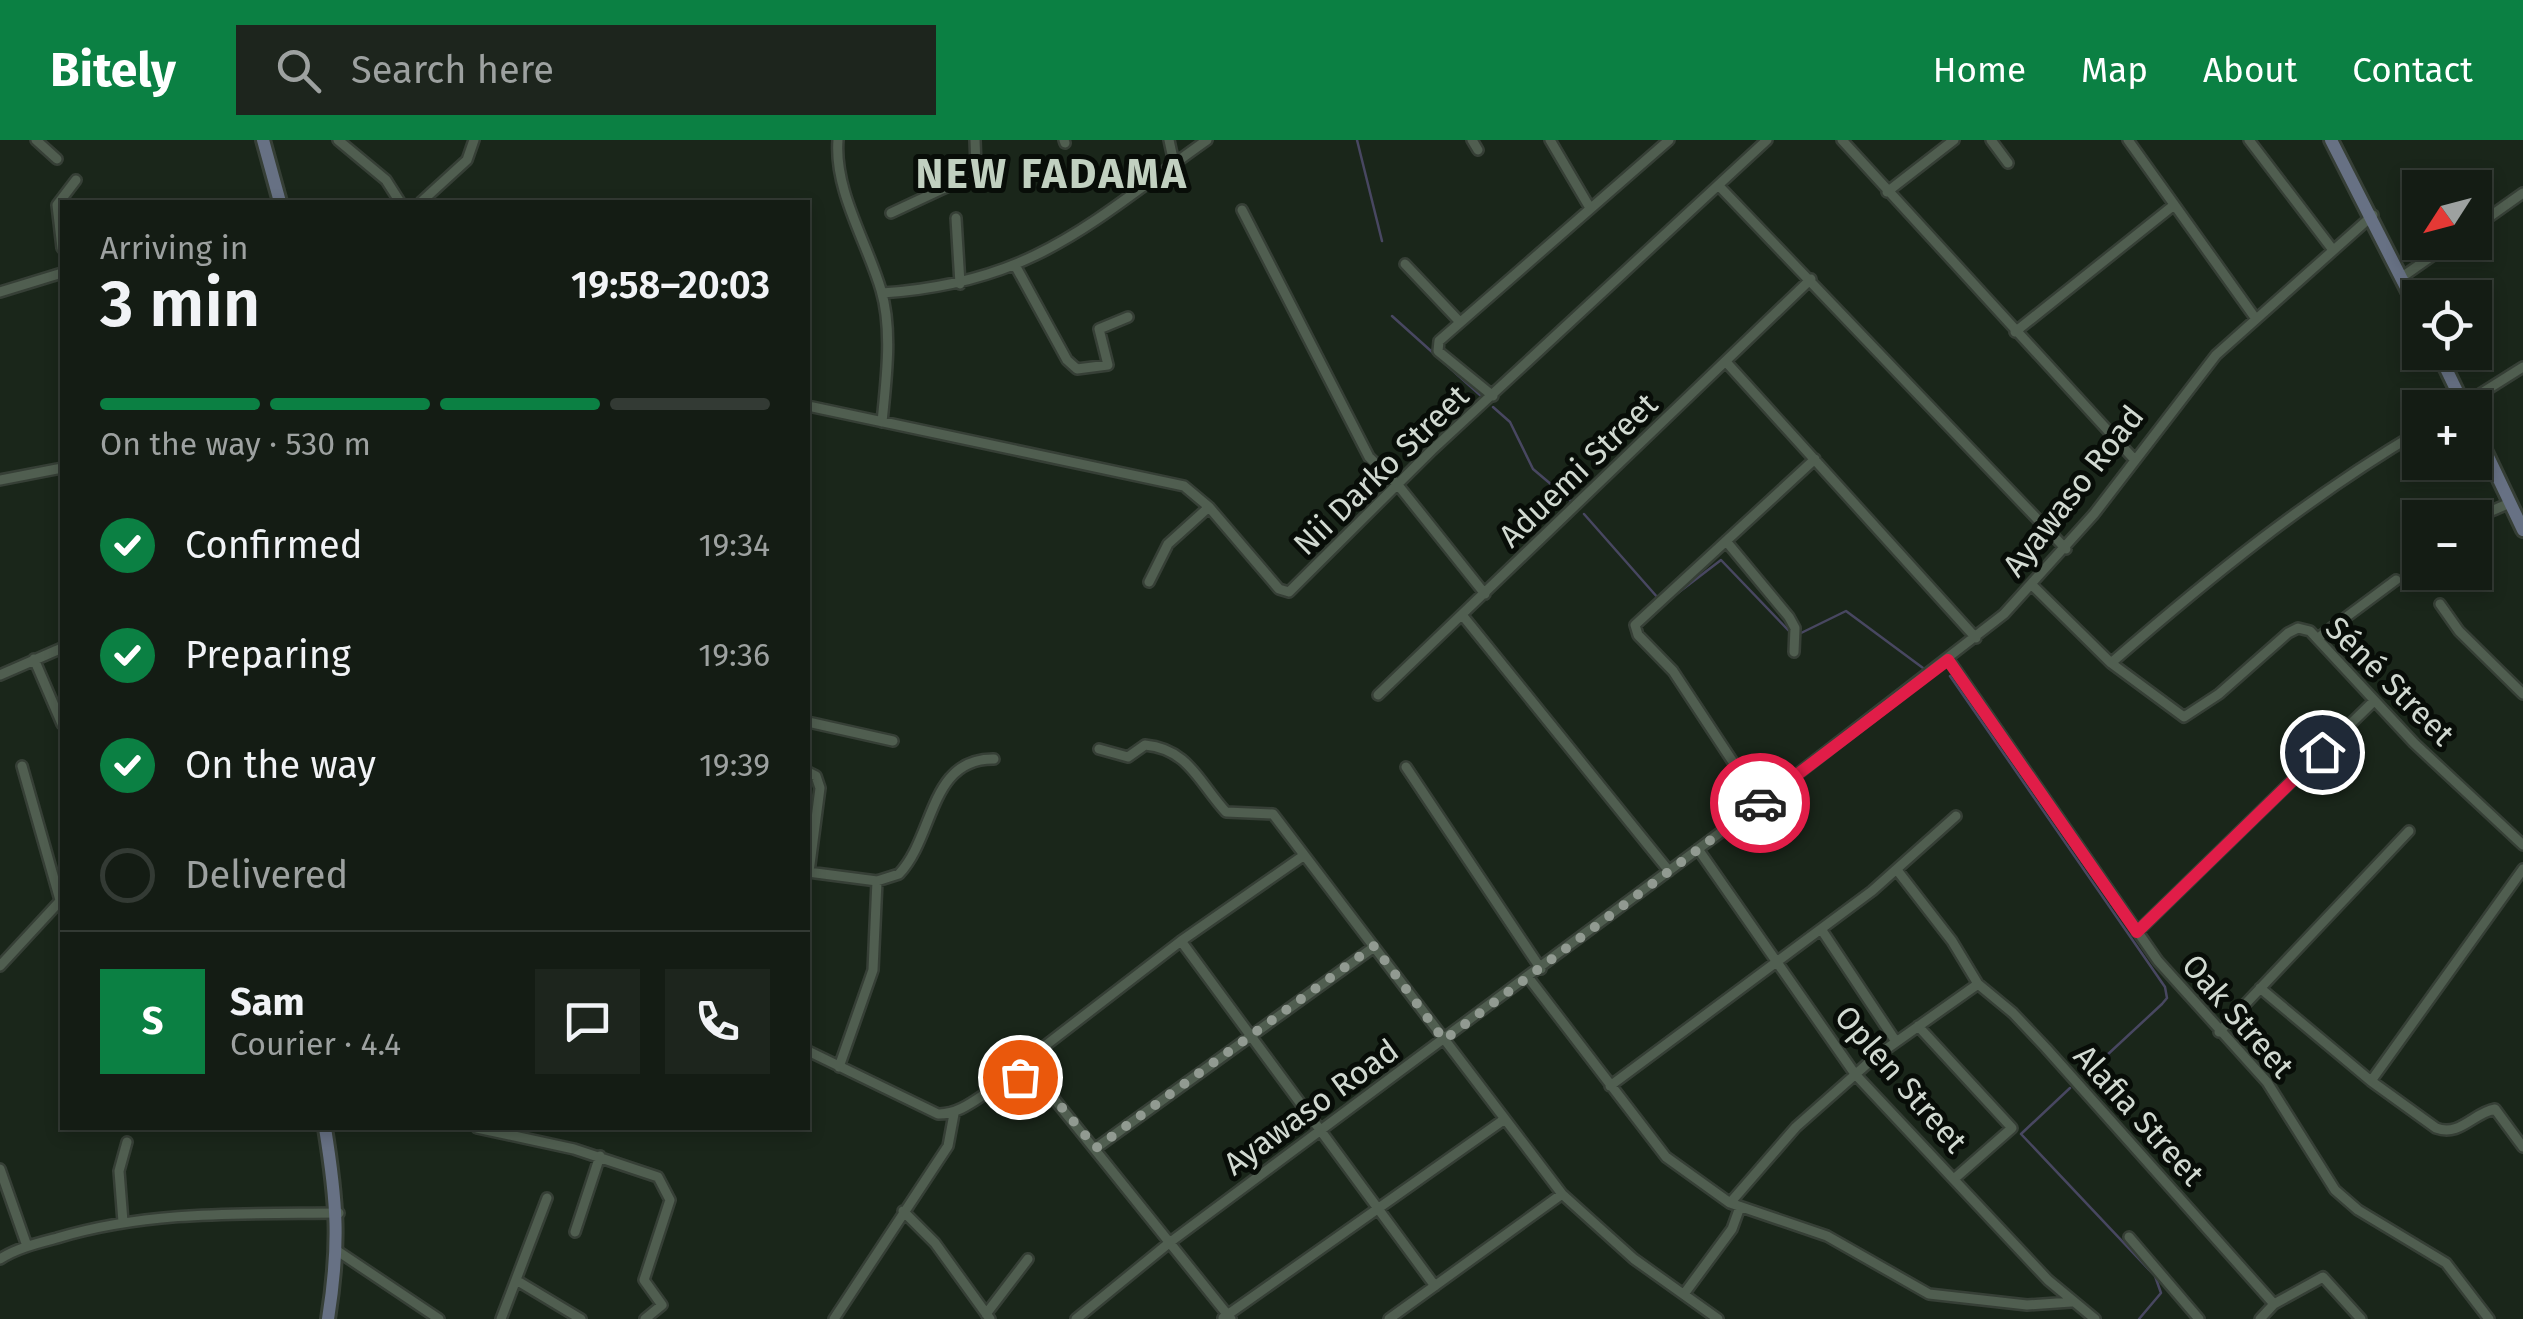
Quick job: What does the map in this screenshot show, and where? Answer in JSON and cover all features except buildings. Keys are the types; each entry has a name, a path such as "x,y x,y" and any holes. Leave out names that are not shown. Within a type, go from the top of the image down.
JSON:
{"street":[{"path":"36,140 57,160"},
{"path":"263,140 279,200"},
{"path":"338,140 386,180 399,200"},
{"path":"422,200 467,160 474,140"},
{"path":"838,140 845,187 882,294 887,364 882,422"},
{"path":"890,212 966,178 976,167 975,140"},
{"path":"1169,140 1174,164"},
{"path":"882,294 960,284 1016,267 1060,244 1207,140"},
{"path":"1472,140 1478,150"},
{"path":"1550,140 1590,208"},
{"path":"1491,397 1438,346 1459,320 1669,140"},
{"name":"Nii Darko Street","path":"810,406 1184,486 1208,507 1279,590 1289,592 1478,409 1767,140"},
{"path":"1842,140 2133,458"},
{"path":"1887,192 1954,140"},
{"path":"1990,140 2008,163"},
{"path":"2128,140 2256,319"},
{"path":"2249,140 2334,250"},
{"path":"2331,140 2403,280"},
{"path":"61,200 76,180"},
{"path":"1720,187 2066,549"},
{"path":"2492,214 2523,193"},
{"path":"60,202 60,231"},
{"path":"2015,332 2174,206"},
{"path":"1242,210 1376,467 1398,485 1485,594"},
{"name":"Ayawaso Road","path":"1076,1319 1169,1243 1760,804 1976,638 2033,586 2066,549 2203,368 2373,215"},
{"path":"956,218 960,284"},
{"path":"2402,277 2426,260"},
{"path":"1405,264 1459,320"},
{"path":"1016,267 1067,360 1077,368 1108,365 1099,330 1128,317"},
{"path":"0,292 60,274"},
{"name":"Aduemi Street","path":"1378,695 1811,279"},
{"path":"1727,363 1976,638"},
{"path":"2488,390 2523,368"},
{"path":"2111,663 2268,530 2331,484 2402,442"},
{"path":"1760,804 1673,671 1638,635 1637,622 1815,459"},
{"path":"2492,464 2523,530"},
{"path":"0,480 60,468"},
{"path":"2492,510 2510,502"},
{"path":"1149,582 1168,544 1208,507"},
{"path":"1726,541 1789,616 1794,652"},
{"path":"2318,638 2396,580"},
{"name":"Séné Street","path":"2033,586 2111,663 2184,717 2219,694 2288,632 2303,628 2318,638 2374,701 2523,844"},
{"path":"2440,604 2459,632 2523,694"},
{"path":"1463,616 1668,870"},
{"path":"0,675 60,649"},
{"path":"34,658 60,719"},
{"name":"Oak Street","path":"1948,660 2137,932 2219,1032 2267,1082 2335,1190 2358,1210 2446,1264 2489,1319"},
{"path":"2137,932 2374,701"},
{"path":"810,722 893,741"},
{"path":"1099,748 1128,756 1148,744 1179,755 1223,809 1269,811 1562,1194 1634,1259 1718,1319"},
{"path":"810,872 877,880 894,876 907,864 953,771 972,761 994,759"},
{"path":"22,766 60,896"},
{"path":"1406,766 1540,968"},
{"path":"810,773 816,776 820,788 810,858"},
{"path":"1610,1086 1897,870 1956,816"},
{"path":"2219,1032 2409,831"},
{"name":"Oplen Street","path":"1698,849 1856,1074 2071,1302 2095,1319"},
{"path":"1020,1077 1036,1052 1181,941 1303,856"},
{"path":"2371,1081 2523,869"},
{"name":"Alafia Street","path":"1897,870 1952,940 1978,984 2013,1012 2274,1304"},
{"path":"840,1067 873,970 877,880"},
{"path":"0,966 60,900"},
{"path":"1821,929 1895,1040"},
{"path":"1181,941 1435,1286"},
{"path":"1096,1148 1374,946"},
{"path":"1528,977 1666,1157 1735,1205 1827,1236 1929,1294 2027,1305 2071,1302"},
{"path":"1684,1294 1732,1229 1735,1205 1796,1127 1895,1040 1978,984"},
{"path":"2260,988 2371,1081 2448,1132 2494,1108 2523,1147"},
{"path":"1918,1026 2011,1124 2010,1132 1954,1178"},
{"path":"810,1052 931,1112 954,1114 1005,1080 1020,1077 1043,1085 1227,1318 1502,1120"},
{"path":"834,1319 948,1146 954,1114"},
{"path":"325,1130 338,1213 339,1252 328,1319"},
{"path":"486,1130 600,1156 658,1177 667,1187 670,1200 644,1280 662,1305 646,1319"},
{"path":"123,1222 119,1171 127,1142"},
{"path":"575,1232 600,1156"},
{"path":"0,1169 27,1246"},
{"path":"1390,1319 1562,1194"},
{"path":"500,1319 547,1198"},
{"path":"903,1211 935,1243 988,1316 1028,1259"},
{"path":"0,1259 27,1246 123,1222 213,1213 338,1213"},
{"path":"2129,1237 2198,1319"},
{"path":"339,1252 439,1319"},
{"path":"2260,1319 2274,1304 2322,1277 2361,1319"},
{"path":"516,1280 581,1319"}],"waterway":[{"path":"1357,140 1382,241"},
{"path":"1392,316 1480,395"},
{"path":"1493,407 1510,422 1533,469 1572,502"},
{"path":"1584,514 1658,598"},
{"path":"1670,599 1721,560 1791,633"},
{"path":"1799,634 1846,611 1923,668"},
{"path":"1950,676 2165,987 2167,998 2162,1004 2106,1056"},
{"path":"2070,1088 2021,1134 2155,1276 2161,1293 2139,1319"}],"way so far":[{"path":"1020,1077 1043,1085 1096,1148 1374,946 1444,1040 1760,803"}],"district":[{"name":"NEW FADAMA","path":"1052,174"}],"route":[{"path":"1760,803 1948,660 2137,932 2322,752"}]}
